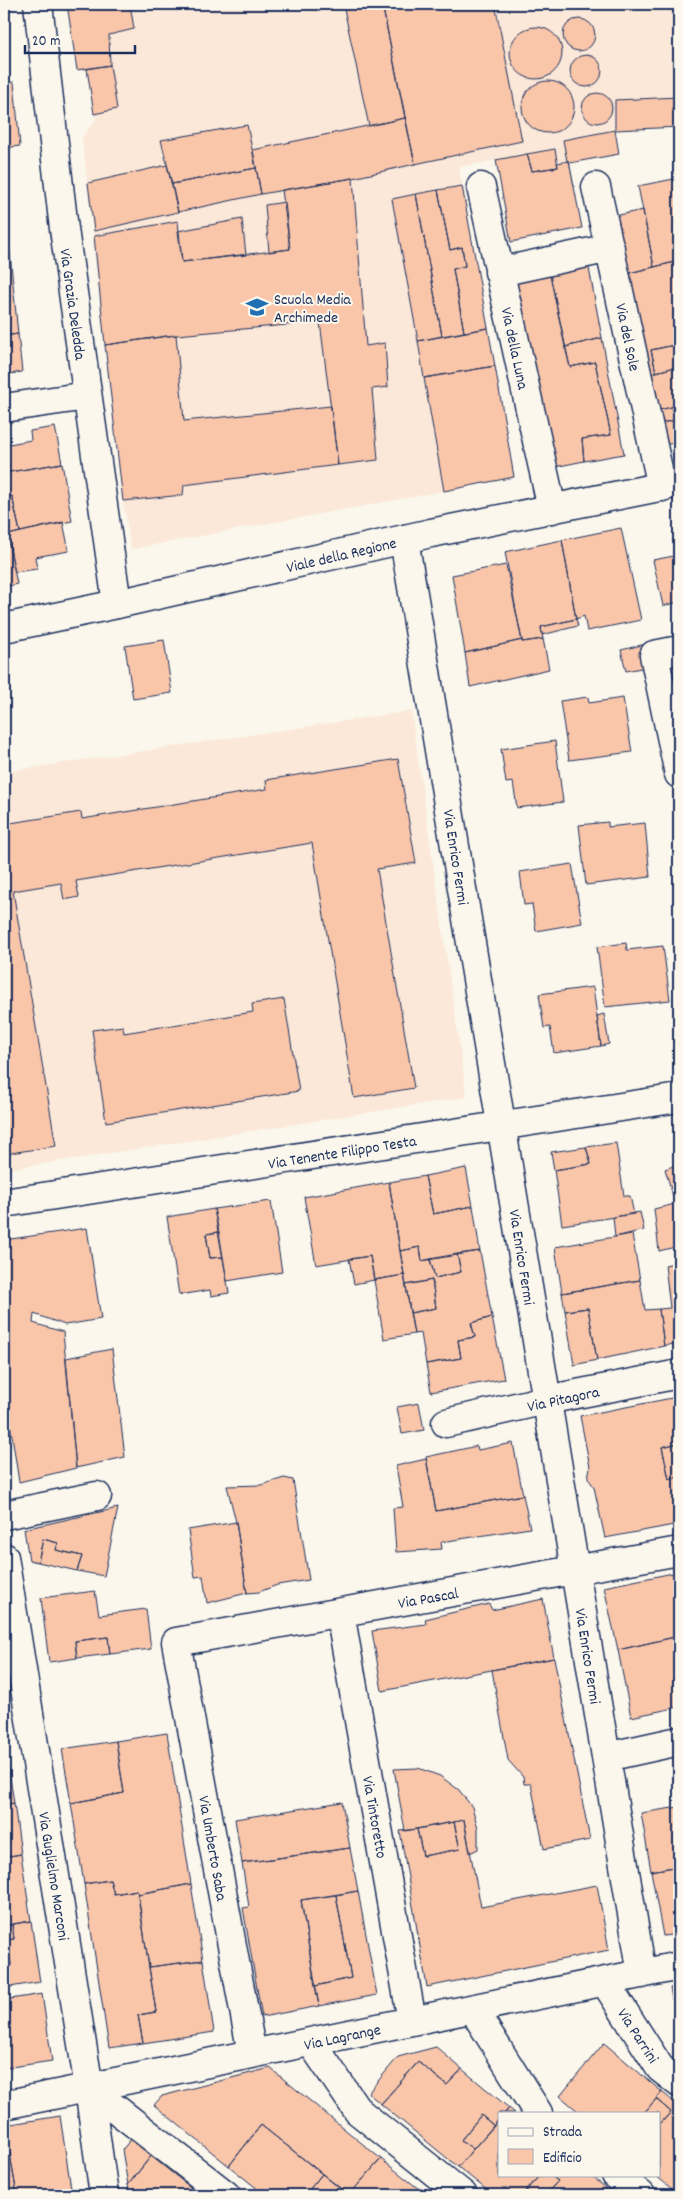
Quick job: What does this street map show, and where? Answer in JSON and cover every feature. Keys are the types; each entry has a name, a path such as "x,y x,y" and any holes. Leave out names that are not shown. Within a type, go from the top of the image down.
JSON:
{"street":[{"name":"Via Grazia Deledda","path":"38,4 64,230 117,604"},
{"name":"Via della Luna","path":"481,187 552,509"},
{"name":"Via del Sole","path":"596,187 671,485"},
{"path":"500,272 610,248"},
{"path":"4,408 87,396"},
{"name":"Viale della Regione","path":"4,628 404,539 671,485"},
{"name":"Via Enrico Fermi","path":"404,539 642,1974"},
{"path":"679,650 654,655 679,774"},
{"name":"Via Tenente Filippo Testa","path":"4,1203 679,1098"},
{"name":"Via Pitagora","path":"446,1423 546,1400 679,1374"},
{"path":"4,1515 97,1496"},
{"name":"Via Pascal","path":"176,1642 679,1551"},
{"name":"Via Guglielmo Marconi","path":"4,1557 89,2088 104,2195"},
{"name":"Via Tintoretto","path":"340,1613 412,2021"},
{"name":"Via Umberto Saba","path":"176,1642 252,2054"},
{"path":"606,1757 679,1741"},
{"name":"Via Lagrange","path":"4,2105 679,1966"},
{"name":"Via Parrini","path":"605,1982 660,2068 679,2083"},
{"path":"473,2009 537,2112"},
{"path":"311,2042 358,2111 462,2195"},
{"path":"89,2088 226,2195"},
{"path":"617,2176 641,2195"}],"shaded area":[{"path":"67,4 679,4 679,127 615,130 619,154 570,163 567,161 557,163 555,149 459,167 462,186 393,203 444,491 131,549 123,501 82,137 96,120 87,70 77,70"},
{"path":"411,711 467,1097 4,1170 4,772"}],"building":[{"path":"67,4 130,4 134,29 109,35 110,65 77,70"},
{"path":"343,4 382,4 405,118 369,126"},
{"path":"382,4 495,4 522,141 415,164"},
{"path":"579,19 590,24 595,35 590,46 579,51 568,46 563,35 568,24"},
{"path":"536,27 550,31 558,39 562,53 558,67 550,75 536,79 522,75 514,67 510,53 514,39 522,31"},
{"path":"586,55 597,60 602,71 597,82 586,87 575,82 570,71 575,60"},
{"path":"110,65 117,109 94,114 87,69"},
{"path":"548,81 562,85 570,93 574,107 570,121 562,129 548,133 534,129 526,121 522,107 526,93 534,85"},
{"path":"14,82 20,146 4,148 4,83"},
{"path":"597,93 608,97 612,108 608,119 597,123 586,119 582,108 586,97"},
{"path":"679,97 679,127 615,130 615,100"},
{"path":"405,118 415,164 353,178 261,194 253,150"},
{"path":"247,125 256,168 172,184 161,140"},
{"path":"615,130 619,154 570,163 567,161 563,140"},
{"path":"555,149 558,167 532,171 527,154"},
{"path":"527,154 532,171 558,167 557,163 569,161 582,228 511,242 496,160"},
{"path":"167,165 178,212 94,231 88,183"},
{"path":"256,168 261,194 178,212 172,184"},
{"path":"353,178 366,346 385,343 388,387 372,389 378,460 338,465 320,322 166,336 105,345 94,236 178,221 182,262 290,249 282,190"},
{"path":"679,178 679,261 654,267 638,186"},
{"path":"462,186 488,328 464,332 453,269 465,266 462,247 450,250 438,190"},
{"path":"438,190 450,250 462,247 465,266 453,269 464,332 442,336 416,194"},
{"path":"416,194 442,336 418,341 392,199"},
{"path":"4,201 8,233 4,233"},
{"path":"285,202 290,249 269,252 265,205"},
{"path":"643,210 654,267 625,274 614,216"},
{"path":"242,219 246,255 182,262 178,231"},
{"path":"4,233 8,233 18,334 4,336"},
{"path":"679,261 679,344 651,350 656,372 645,375 625,274"},
{"path":"588,263 602,338 565,347 549,270"},
{"path":"549,270 570,367 595,362 611,435 582,439 584,461 550,468 514,277"},
{"path":"488,328 495,366 424,378 418,341"},
{"path":"18,334 22,372 4,375 4,336"},
{"path":"176,335 184,421 331,406 338,465 184,485 183,495 123,501 105,345"},
{"path":"602,338 624,454 584,461 582,439 611,435 595,362 570,367 565,347"},
{"path":"679,344 679,366 656,372 651,350"},
{"path":"495,366 514,477 444,491 424,378"},
{"path":"679,366 679,405 652,412 645,375"},
{"path":"679,405 679,419 654,425 652,412"},
{"path":"679,419 679,442 659,446 654,425"},
{"path":"55,427 62,463 4,473 4,445 31,440 30,431"},
{"path":"62,463 72,521 20,532 12,496 4,497 4,473"},
{"path":"12,496 20,532 4,536 4,497"},
{"path":"63,522 69,551 35,557 37,569 15,572 9,544 4,545 4,536"},
{"path":"621,528 641,620 587,631 584,616 576,619 562,540"},
{"path":"562,540 576,619 541,627 543,639 522,642 505,552"},
{"path":"9,544 17,584 4,587 4,545"},
{"path":"679,555 679,602 663,606 653,560"},
{"path":"506,565 522,640 465,653 452,575"},
{"path":"576,619 578,626 542,635 541,627"},
{"path":"543,639 549,669 470,687 465,653 522,640 522,642"},
{"path":"164,640 172,693 133,699 125,646"},
{"path":"646,644 651,666 626,671 621,650"},
{"path":"588,697 589,703 623,698 632,752 569,760 560,701"},
{"path":"555,741 563,802 517,808 513,782 506,783 501,749"},
{"path":"398,759 416,863 377,869 414,1088 354,1098 312,843 76,881 79,897 64,900 61,883 13,891 56,1146 4,1154 4,824 81,812 82,819 267,789 266,780"},
{"path":"608,822 608,827 645,823 650,877 586,885 579,825"},
{"path":"572,864 582,923 536,931 532,904 524,905 520,872"},
{"path":"626,943 627,950 663,946 670,1000 605,1007 597,947"},
{"path":"593,987 601,1046 554,1053 550,1027 544,1028 539,994"},
{"path":"284,999 299,1091 106,1122 92,1030 123,1026 124,1033 253,1012 252,1004"},
{"path":"604,1014 609,1044 601,1046 597,1016"},
{"path":"616,1143 624,1196 630,1196 634,1214 562,1225 554,1170 591,1164 586,1147"},
{"path":"586,1147 591,1164 554,1170 551,1152"},
{"path":"679,1164 679,1216 665,1169"},
{"path":"466,1168 473,1206 433,1214 425,1176"},
{"path":"425,1176 433,1214 473,1206 480,1251 422,1261 420,1247 400,1251 389,1182"},
{"path":"389,1182 404,1275 374,1280 370,1256 316,1265 304,1197"},
{"path":"271,1201 282,1272 227,1281 214,1209"},
{"path":"675,1204 679,1216 679,1246 659,1251 654,1209"},
{"path":"214,1209 219,1232 206,1234 210,1258 223,1257 229,1293 211,1296 210,1290 179,1295 167,1217"},
{"path":"640,1212 644,1230 615,1237 613,1217"},
{"path":"87,1228 101,1319 65,1325 34,1314 33,1323 63,1332 76,1468 19,1482 4,1383 4,1240"},
{"path":"219,1232 223,1257 210,1258 206,1234"},
{"path":"632,1234 640,1280 562,1293 555,1247"},
{"path":"420,1247 422,1261 430,1259 435,1278 461,1272 457,1254 480,1251 492,1317 471,1323 475,1337 458,1340 461,1358 426,1364 421,1333 414,1334 410,1313 436,1308 432,1280 406,1285 400,1251"},
{"path":"457,1254 461,1272 435,1278 430,1259"},
{"path":"370,1256 374,1280 354,1284 349,1259"},
{"path":"679,1262 679,1343 664,1346 659,1309 670,1308 665,1265"},
{"path":"404,1275 414,1334 384,1339 374,1280"},
{"path":"432,1280 436,1308 410,1313 406,1285"},
{"path":"640,1280 645,1310 659,1309 664,1346 597,1360 588,1308 565,1311 562,1293"},
{"path":"588,1308 597,1360 574,1365 565,1311"},
{"path":"492,1317 504,1379 431,1392 426,1364 461,1358 458,1340 475,1337 471,1323"},
{"path":"112,1349 125,1457 76,1468 66,1358"},
{"path":"677,1397 679,1443 662,1447 669,1479 679,1477 679,1524 605,1538 594,1487 588,1478 590,1467 580,1416"},
{"path":"419,1403 424,1430 402,1434 397,1407"},
{"path":"513,1443 523,1495 436,1511 426,1457 477,1446 478,1450"},
{"path":"679,1443 679,1477 669,1479 662,1447"},
{"path":"426,1459 436,1511 523,1495 530,1528 441,1542 442,1549 396,1552 393,1508 403,1507 396,1466"},
{"path":"284,1478 293,1480 309,1580 277,1585 259,1592 247,1593 236,1522 227,1486 261,1485"},
{"path":"118,1508 104,1576 77,1571 82,1556 56,1550 58,1543 43,1539 38,1562 29,1560 24,1529"},
{"path":"236,1522 247,1593 207,1603 203,1576 195,1577 188,1530"},
{"path":"43,1539 58,1543 56,1550 82,1556 77,1571 38,1562"},
{"path":"673,1573 679,1602 679,1636 618,1650 604,1587"},
{"path":"95,1591 99,1615 146,1609 151,1649 110,1654 108,1637 75,1641 77,1658 49,1662 41,1598"},
{"path":"543,1599 554,1658 382,1691 372,1631 426,1624 425,1619 489,1604 492,1610"},
{"path":"679,1636 679,1707 631,1717 618,1650"},
{"path":"108,1637 110,1654 77,1658 75,1641"},
{"path":"554,1658 590,1840 544,1849 531,1784 524,1784 523,1777 508,1760 492,1670"},
{"path":"167,1733 191,1884 138,1894 137,1890 114,1894 110,1880 84,1884 71,1803 124,1793 116,1741"},
{"path":"4,1737 14,1803 4,1805"},
{"path":"116,1741 124,1793 71,1803 62,1749"},
{"path":"418,1768 440,1776 459,1790 472,1807 478,1828 478,1849 470,1853 464,1820 405,1831 394,1769"},
{"path":"342,1802 350,1848 242,1863 235,1819"},
{"path":"14,1803 21,1854 4,1857 4,1805"},
{"path":"679,1807 679,1866 651,1871 641,1813"},
{"path":"464,1820 481,1907 597,1885 609,1950 427,1987 400,1831 417,1829 423,1856 460,1849 454,1822"},
{"path":"454,1822 460,1849 423,1856 417,1829"},
{"path":"350,1848 358,1891 301,1900 319,2006 262,2017 243,1908 249,1907 242,1863"},
{"path":"21,1854 31,1921 4,1926 4,1857"},
{"path":"679,1866 679,1934 663,1936 651,1871"},
{"path":"110,1880 114,1894 137,1890 156,2012 138,2015 143,2043 109,2048 84,1884"},
{"path":"191,1884 203,1960 149,1967 138,1894"},
{"path":"358,1891 377,1995 319,2006 315,1986 351,1978 336,1895"},
{"path":"336,1895 351,1978 315,1986 301,1900"},
{"path":"31,1921 40,1982 4,1988 4,1967 11,1965 7,1940 14,1939 12,1924"},
{"path":"12,1924 14,1939 7,1940 11,1965 4,1967 4,1926"},
{"path":"203,1960 214,2032 143,2043 138,2015 156,2012 149,1967"},
{"path":"679,1986 679,2036 670,1988"},
{"path":"42,1994 52,2061 4,2068 4,2000"},
{"path":"604,2043 662,2092 645,2112 579,2112 560,2096"},
{"path":"436,2047 462,2069 447,2085 418,2062 381,2104 368,2093 398,2057"},
{"path":"418,2062 447,2085 462,2069 509,2108 506,2112 498,2112 498,2120 494,2126 481,2115 461,2140 473,2149 458,2167 381,2104"},
{"path":"270,2068 381,2159 349,2195 261,2125 229,2166 154,2105 162,2096"},
{"path":"662,2092 679,2106 679,2195 656,2176 660,2176 660,2124 671,2112 656,2099"},
{"path":"656,2099 671,2112 660,2124 660,2112 645,2112"},
{"path":"509,2108 514,2112 506,2112"},
{"path":"481,2115 494,2126 473,2149 461,2140"},
{"path":"60,2116 72,2195 17,2195 5,2125"},
{"path":"498,2120 498,2176 539,2176 522,2195 493,2195 458,2167"},
{"path":"5,2125 17,2195 4,2195"},
{"path":"261,2125 322,2174 305,2195 265,2195 229,2166"},
{"path":"131,2139 151,2156 128,2185 122,2150"},
{"path":"151,2156 200,2195 130,2195 128,2185"},
{"path":"381,2159 424,2193 421,2195 349,2195"},
{"path":"322,2174 348,2195 305,2195"},
{"path":"539,2176 551,2176 558,2181 545,2195 532,2195 526,2190"},
{"path":"551,2176 591,2176 606,2188 604,2191 607,2193 605,2195 545,2195 558,2181"},
{"path":"606,2188 615,2195 605,2195 607,2193 604,2191"},
{"path":"526,2190 532,2195 522,2195"}],"place":[{"name":"Scuola Media Archimede","path":"257,307"}]}
